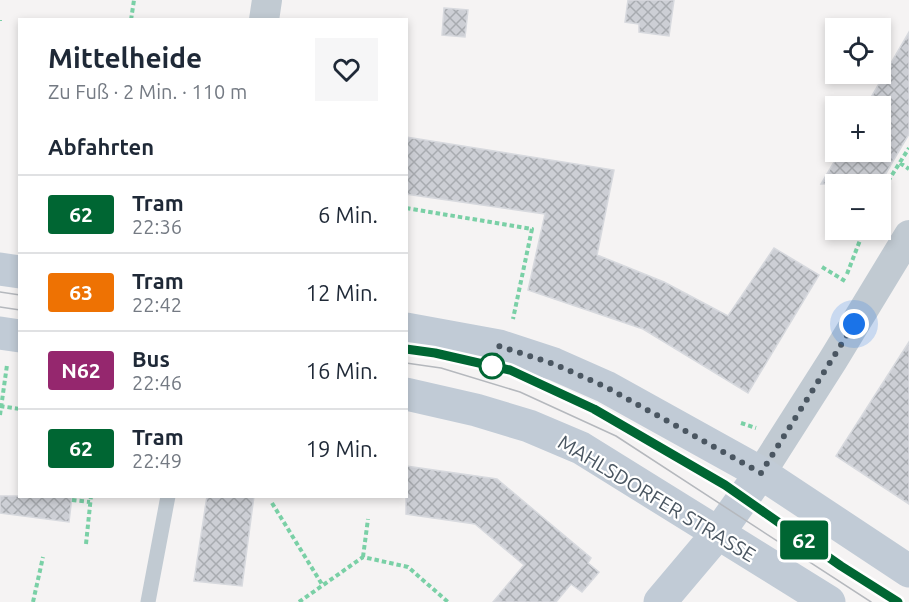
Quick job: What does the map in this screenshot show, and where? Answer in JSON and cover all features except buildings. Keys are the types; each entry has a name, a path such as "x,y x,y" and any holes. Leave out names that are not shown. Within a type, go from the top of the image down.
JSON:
{"main road":[{"path":"0,269 18,272"},
{"path":"408,329 499,346 554,364 606,387 761,473 909,571"},
{"path":"0,333 13,351"},
{"name":"MAHLSDORFER STRASSE","path":"408,393 518,422 581,448 829,602"},
{"path":"660,602 719,532 761,473"}],"street":[{"path":"264,18 267,0"},
{"path":"761,473 909,234"}],"lane":[{"path":"148,602 168,498"}],"path":[{"path":"131,18 134,0"},
{"path":"891,177 909,148"},
{"path":"900,163 909,169"},
{"path":"408,208 532,229 512,323"},
{"path":"822,267 845,281 860,240"},
{"path":"0,415 13,351"},
{"path":"1,406 18,409"},
{"path":"86,544 91,498"},
{"path":"72,500 90,502"},
{"path":"272,503 323,586"},
{"path":"299,602 363,557 368,519"},
{"path":"33,602 43,557"},
{"path":"363,557 408,567 448,602"}],"tram line":[{"path":"0,292 18,295"},
{"path":"0,307 18,310"},
{"path":"408,349 510,370 594,409 725,485 841,566 898,602"},
{"name":"62","path":"408,349 510,370 594,409 725,485 841,566 898,602"},
{"path":"408,363 441,368 520,392 616,436 871,602"}],"route":[{"path":"492,366 499,346 554,364 606,387 761,473 854,324"}]}
